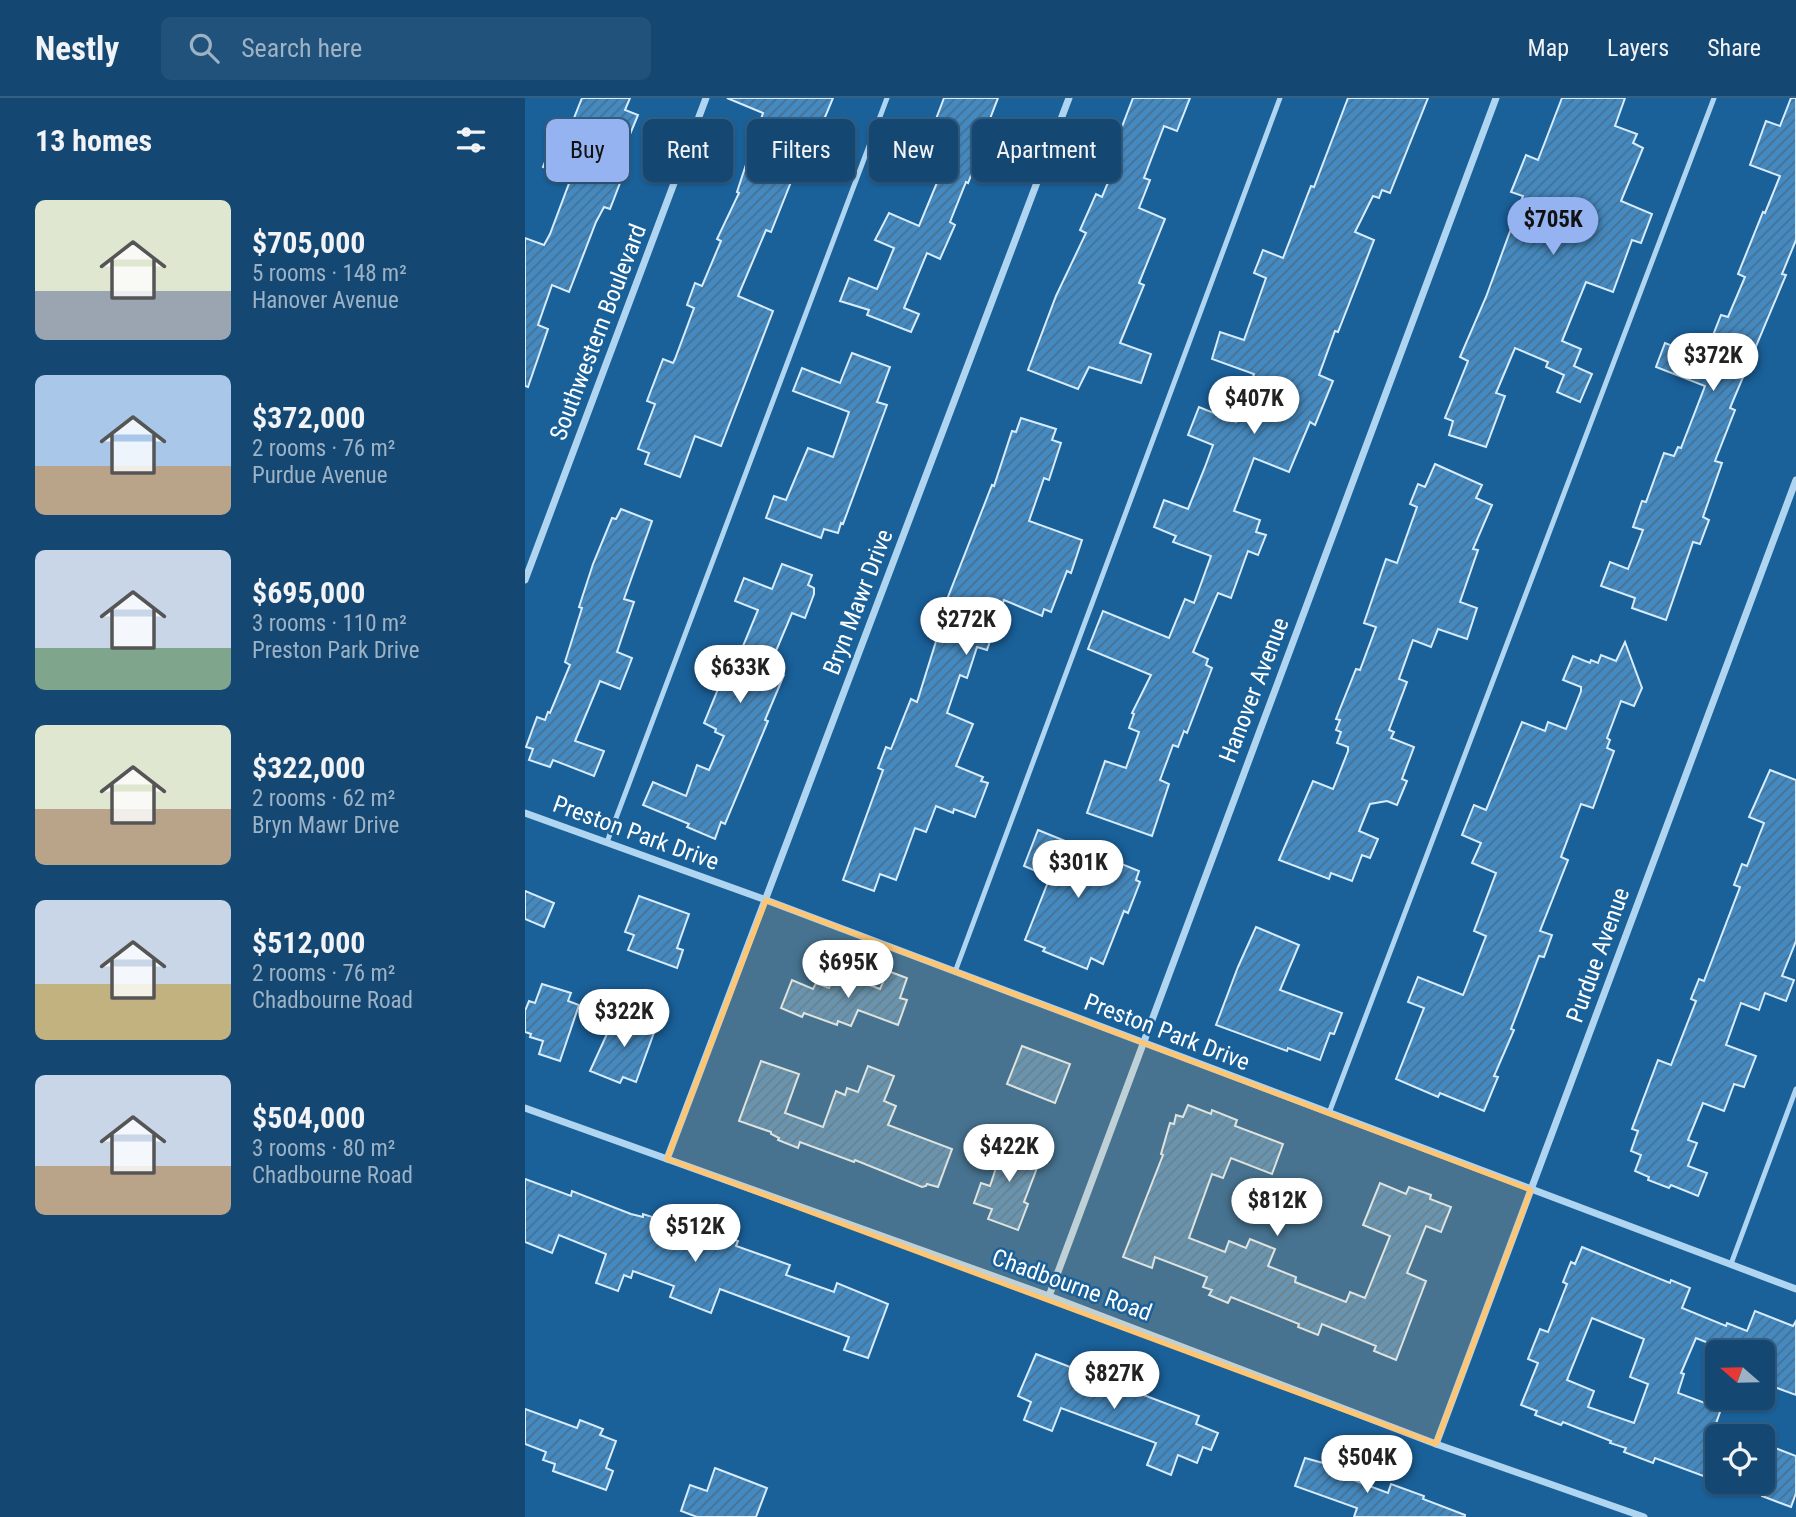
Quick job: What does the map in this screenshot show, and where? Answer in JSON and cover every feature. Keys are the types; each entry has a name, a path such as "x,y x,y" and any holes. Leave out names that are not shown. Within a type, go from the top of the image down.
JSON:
{"street":[{"name":"Southwestern Boulevard","path":"525,580 706,98"},
{"name":"Bryn Mawr Drive","path":"667,1159 1069,98"},
{"name":"Hanover Avenue","path":"1049,1296 1496,98"},
{"name":"Purdue Avenue","path":"1436,1444 1796,480"},
{"name":"Preston Park Drive","path":"525,813 766,900 1796,1289"},
{"name":"Chadbourne Road","path":"525,1108 1049,1296 1436,1444 1644,1517"}],"lane":[{"path":"607,842 887,98"},
{"path":"955,972 1280,98"},
{"path":"1329,1113 1714,98"},
{"path":"1731,1264 1796,1089"}],"highlighted area":[{"path":"766,900 1531,1190 1436,1444 667,1159"}],"building":[{"path":"582,98 630,98 625,110 638,115 629,137 629,119 574,119"},
{"path":"727,98 833,98 824,119 761,119 763,113"},
{"path":"944,98 998,98 990,119 972,119 972,173 950,222 955,225 940,259 927,253 904,308 919,314 911,332 867,315 869,310 840,301 849,278 877,289 894,248 875,240 889,213 919,226 937,182 958,182 958,119 936,119"},
{"path":"1133,98 1190,98 1177,131 1164,126 1144,178 1150,180 1139,208 1165,219 1139,283 1144,285 1120,343 1151,354 1141,383 1089,367 1078,389 1028,370 1056,296 1086,233 1080,230 1096,194 1102,197 1108,182 1121,182 1121,129"},
{"path":"1348,98 1428,98 1390,193 1382,190 1379,198 1373,196 1355,232 1374,240 1319,375 1333,381 1315,425 1310,422 1289,472 1254,458 1234,511 1260,520 1256,532 1266,535 1258,555 1248,551 1231,598 1218,593 1193,652 1208,659 1206,665 1212,668 1187,733 1184,731 1178,747 1173,745 1160,780 1169,784 1152,836 1087,813 1105,761 1126,768 1139,732 1129,728 1134,714 1132,713 1151,675 1088,649 1103,611 1169,638 1185,599 1194,603 1211,556 1173,542 1176,536 1154,527 1164,500 1188,509 1205,467 1213,445 1188,435 1199,407 1236,422 1254,374 1212,359 1220,332 1244,340 1266,278 1254,273 1263,250 1283,258"},
{"path":"1562,98 1625,98 1615,126 1637,134 1633,143 1643,148 1621,201 1652,214 1641,243 1632,240 1613,292 1586,282 1562,341 1581,349 1574,366 1592,374 1580,402 1557,392 1564,375 1546,367 1548,362 1515,348 1496,393 1505,396 1486,447 1449,435 1453,421 1445,418 1468,361 1460,357 1486,297 1523,196 1511,192 1526,155 1538,160"},
{"path":"1791,98 1796,98 1796,240 1782,274 1786,275 1730,408 1735,410 1715,461 1722,463 1703,517 1709,520 1700,544 1693,542 1666,620 1632,608 1635,598 1601,586 1610,562 1628,569 1643,530 1633,527 1642,501 1646,502 1664,453 1674,456 1678,447 1681,448 1705,386 1656,367 1665,343 1704,358 1721,315 1728,317 1745,277 1738,274 1780,176 1750,165 1766,121 1780,126"},
{"path":"747,162 747,182 791,182 771,232 766,230 738,296 773,311 721,446 695,436 680,477 645,464 649,453 638,449 655,404 647,401 663,359 673,363 675,359 694,308 687,305 695,283 702,286 721,241 717,239 739,193 737,192"},
{"path":"570,182 620,183 610,209 604,207 596,222 569,292 552,285 538,325 548,329 528,387 525,386 525,238 544,245"},
{"path":"852,353 890,367 877,402 887,405 843,524 841,523 838,533 824,529 821,538 766,518 774,496 786,500 808,448 833,457 849,412 793,391 802,368 840,383"},
{"path":"1021,418 1056,429 1052,440 1061,443 1049,480 1044,478 1029,521 1082,540 1071,573 1067,571 1051,612 1044,609 1042,616 1004,600 987,650 977,647 967,678 960,675 947,713 973,724 956,766 983,777 981,781 988,783 975,817 954,809 953,813 936,806 926,832 915,828 896,880 880,874 874,891 843,880 883,770 878,768 886,747 891,749 911,699 917,702 948,603 946,602 992,485 994,486 1012,431 1016,432"},
{"path":"1435,464 1482,485 1476,498 1492,505 1473,549 1478,550 1460,602 1477,608 1467,639 1438,629 1431,647 1413,640 1399,679 1407,682 1389,730 1394,732 1391,738 1414,747 1402,779 1407,781 1397,805 1387,801 1370,804 1359,831 1378,839 1370,858 1362,855 1352,881 1331,873 1329,879 1279,860 1313,781 1333,789 1348,751 1348,747 1337,743 1341,732 1336,730 1340,720 1336,719 1356,669 1360,670 1376,627 1364,623 1386,559 1397,563 1417,507 1410,504 1418,484 1425,487"},
{"path":"621,509 652,521 624,599 634,602 617,652 632,658 620,689 600,681 575,741 604,751 594,776 553,760 550,767 529,760 533,749 526,747 537,717 545,720 548,712 550,713 570,665 565,662 593,564 612,518 616,519"},
{"path":"782,564 812,575 808,585 814,588 814,594 805,618 792,613 773,658 780,660 775,671 784,675 725,824 721,822 715,839 687,827 689,824 643,805 653,782 686,796 697,765 709,770 724,736 704,723 735,648 741,651 758,610 735,601 744,578 772,589"},
{"path":"1625,642 1642,688 1634,706 1621,701 1607,738 1610,740 1607,748 1614,751 1593,808 1581,804 1561,857 1568,860 1540,931 1552,935 1544,957 1539,956 1511,1029 1514,1030 1494,1076 1498,1077 1484,1111 1440,1093 1438,1097 1396,1079 1424,1008 1408,1002 1418,977 1463,995 1486,936 1474,931 1496,873 1472,863 1481,843 1462,835 1474,805 1486,810 1522,722 1545,731 1548,722 1566,729 1581,691 1581,687 1563,680 1573,656 1590,663 1591,660 1598,663 1601,655 1616,661"},
{"path":"1770,770 1796,780 1796,941 1782,976 1794,980 1786,1001 1765,993 1759,1010 1741,1003 1726,1045 1756,1056 1744,1087 1734,1084 1724,1111 1703,1103 1688,1140 1697,1143 1688,1166 1707,1173 1698,1196 1671,1185 1669,1188 1648,1180 1649,1177 1635,1171 1641,1155 1631,1151 1638,1131 1632,1129 1658,1060 1671,1065 1696,1001 1691,999 1699,979 1704,981 1740,887 1734,885 1742,864 1747,866 1764,823 1749,817"},
{"path":"1038,830 1139,871 1136,880 1140,882 1128,913 1124,911 1103,964 1091,958 1087,969 1043,951 1045,948 1025,940 1050,877 1024,866"},
{"path":"525,891 554,903 544,927 525,919"},
{"path":"639,896 689,914 677,948 683,950 677,968 628,950 634,935 625,932"},
{"path":"1256,927 1299,945 1280,990 1342,1013 1334,1034 1330,1033 1320,1060 1216,1025"},
{"path":"888,971 907,978 900,998 907,1000 898,1025 858,1010 851,1026 838,1021 837,1025 804,1013 802,1017 781,1008 792,980 813,989 816,983 829,988 835,972 880,989"},
{"path":"542,984 571,993 568,1001 579,1005 560,1061 539,1054 543,1041 530,1037 531,1034 525,1032 525,1011 529,1001 535,1003"},
{"path":"617,1012 656,1027 636,1082 623,1077 620,1083 590,1071"},
{"path":"1022,1046 1070,1064 1055,1103 1007,1084"},
{"path":"761,1061 799,1074 785,1113 823,1127 836,1091 845,1095 847,1088 858,1092 868,1066 894,1076 884,1101 896,1106 888,1125 952,1149 938,1187 927,1184 922,1187 855,1160 854,1162 800,1142 798,1148 778,1140 771,1132 739,1121"},
{"path":"1188,1105 1211,1114 1212,1110 1237,1120 1235,1126 1283,1144 1272,1174 1231,1158 1223,1178 1212,1174 1189,1238 1225,1252 1229,1241 1246,1248 1250,1239 1275,1249 1268,1266 1296,1277 1295,1282 1346,1302 1350,1292 1365,1298 1390,1236 1363,1225 1380,1183 1406,1194 1409,1187 1431,1195 1430,1199 1451,1207 1441,1232 1426,1226 1407,1273 1426,1281 1396,1360 1374,1351 1376,1346 1322,1324 1318,1335 1298,1327 1299,1324 1231,1297 1228,1303 1209,1295 1212,1290 1203,1287 1207,1277 1155,1257 1152,1268 1123,1257 1163,1155 1161,1154 1170,1123 1174,1124 1176,1115 1183,1117"},
{"path":"1007,1135 1036,1145 1029,1164 1037,1168 1024,1202 1028,1204 1018,1230 988,1219 992,1209 974,1203 981,1183 990,1186"},
{"path":"525,1179 571,1196 572,1191 631,1214 643,1217 643,1214 696,1231 698,1225 738,1241 736,1246 790,1265 786,1275 834,1292 837,1283 888,1304 868,1358 844,1350 849,1337 720,1289 711,1313 670,1297 674,1286 633,1271 631,1278 624,1275 618,1291 596,1283 606,1254 559,1235 552,1253 525,1242"},
{"path":"1582,1247 1670,1283 1671,1280 1690,1288 1682,1308 1726,1326 1727,1323 1747,1331 1755,1311 1793,1326 1796,1321 1796,1395 1775,1387 1775,1340 1705,1342 1696,1338 1681,1373 1684,1374 1678,1393 1705,1403 1705,1410 1721,1410 1716,1424 1705,1424 1705,1477 1655,1458 1653,1463 1624,1452 1626,1448 1610,1443 1611,1441 1563,1422 1561,1425 1535,1415 1537,1411 1521,1405 1538,1363 1528,1359 1540,1329 1548,1332 1567,1284 1563,1282 1571,1262 1575,1264","holes":["1592,1318 1644,1339 1630,1377 1648,1384 1634,1423 1588,1407 1594,1391 1567,1380"]},
{"path":"1036,1354 1199,1416 1196,1424 1218,1433 1211,1450 1203,1447 1197,1463 1178,1455 1171,1475 1147,1465 1156,1443 1061,1408 1052,1431 1024,1420 1031,1402 1018,1396"},
{"path":"525,1409 577,1428 580,1420 603,1429 600,1435 616,1441 606,1468 613,1471 606,1490 553,1471 555,1464 543,1460 546,1452 525,1444"},
{"path":"1775,1448 1796,1456 1796,1493 1791,1507 1762,1496 1775,1494"},
{"path":"1305,1458 1334,1466 1332,1472 1388,1493 1391,1484 1424,1496 1423,1499 1465,1517 1354,1517 1357,1508 1295,1486"},
{"path":"715,1468 767,1488 756,1517 697,1517 681,1511 690,1485 707,1491"}]}
